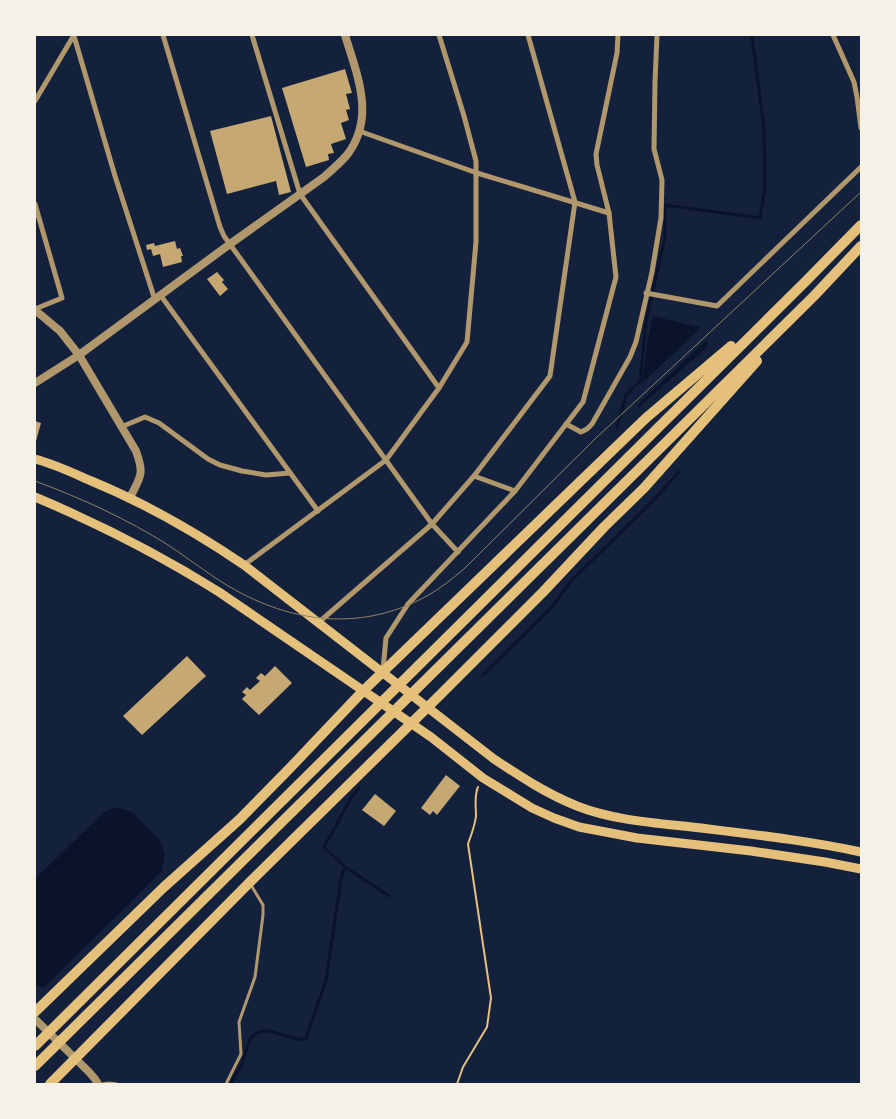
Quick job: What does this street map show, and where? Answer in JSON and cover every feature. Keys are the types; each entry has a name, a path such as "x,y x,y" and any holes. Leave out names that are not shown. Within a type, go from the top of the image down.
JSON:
{"highway":[{"path":"35,1046 861,225"},
{"path":"50,1084 249,883 529,606 644,488 814,296 861,246"},
{"path":"35,1066 814,296"},
{"path":"35,1012 164,887 240,819 363,691 646,418 786,301"}],"main road":[{"path":"35,459 60,467 130,498 178,522 214,545 244,565 487,754 524,780 544,791 578,807 640,822 825,844 861,852"},
{"path":"35,497 129,540 187,572 234,602 438,742 483,778 532,808 554,818 579,827 637,838 751,851 861,869"}],"street":[{"path":"35,101 74,35"},
{"path":"74,35 115,176 158,298 318,511"},
{"path":"163,35 220,227 230,244 432,524 458,552"},
{"path":"252,35 300,194 439,388"},
{"path":"35,383 79,355 158,298 324,177 338,164 351,148 359,130 363,104 362,92 345,35"},
{"path":"244,565 386,460 439,388 467,342 476,242 476,161 439,35"},
{"path":"318,623 432,524 474,476 550,376 575,202 528,35"},
{"path":"383,672 386,638 408,604 515,491 583,402 616,277 609,213 596,154 617,53 618,35"},
{"path":"566,424 581,432 592,424 630,357 636,342 648,294 661,218 662,180 654,149 657,35"},
{"path":"833,35 854,82 861,128"},
{"path":"359,130 476,173 609,213"},
{"path":"648,294 717,306 861,167"},
{"path":"35,204 62,298 35,310 60,331 79,355 136,452 141,465 141,473 130,498"},
{"path":"121,427 144,417 159,423 208,460 220,465 266,475 290,472"},
{"path":"474,476 515,491"},
{"path":"35,1019 96,1079 98,1084"}],"lane":[{"path":"226,1084 241,1054 239,1022 255,977 263,915 263,905 249,883"},
{"path":"102,1084 117,1084"}],"path":[{"path":"457,1084 463,1067 486,1027 491,998 468,844 474,829 476,816 475,793 483,778"}],"water":[{"path":"653,316 710,330 706,348 638,408 648,339"},
{"path":"115,807 132,812 160,840 165,855 162,871 45,987 35,986 35,879 103,813"}],"pier":[{"path":"703,326 712,328 711,336 636,406 639,386"}],"building":[{"path":"345,69 352,93 346,94 350,109 346,110 349,120 341,123 346,139 331,144 334,153 328,154 329,160 306,167 282,88"},
{"path":"271,116 291,192 279,195 276,181 227,194 210,131"},
{"path":"175,241 177,249 180,248 183,256 181,256 182,262 163,267 160,254 153,256 151,249 147,250 146,245 154,243 155,246"},
{"path":"217,272 224,280 222,282 228,289 220,296 207,279"},
{"path":"35,421 41,423 36,441 35,441"},
{"path":"187,656 206,676 142,735 123,716"},
{"path":"275,666 292,683 259,715 242,699 246,695 242,692 247,687 250,690 260,681 256,678 261,673 265,676"},
{"path":"446,775 460,786 437,815 433,811 430,815 421,808"},
{"path":"375,794 396,811 384,826 362,810"}],"waterway":[{"path":"617,427 626,395 640,381 646,322 665,237 665,205 760,218 765,188 764,129 752,35"},
{"path":"482,676 553,606 571,581 653,501 679,472"},
{"path":"359,788 351,798 324,847 345,867 389,896"},
{"path":"231,1084 242,1064 249,1042 254,1035 268,1031 291,1038 306,1039 326,980 341,879 345,867"}],"tram line":[{"path":"35,481 120,518 152,535 237,591 283,610 331,619 378,615 402,608 436,591 465,568 596,438 861,192"}]}
